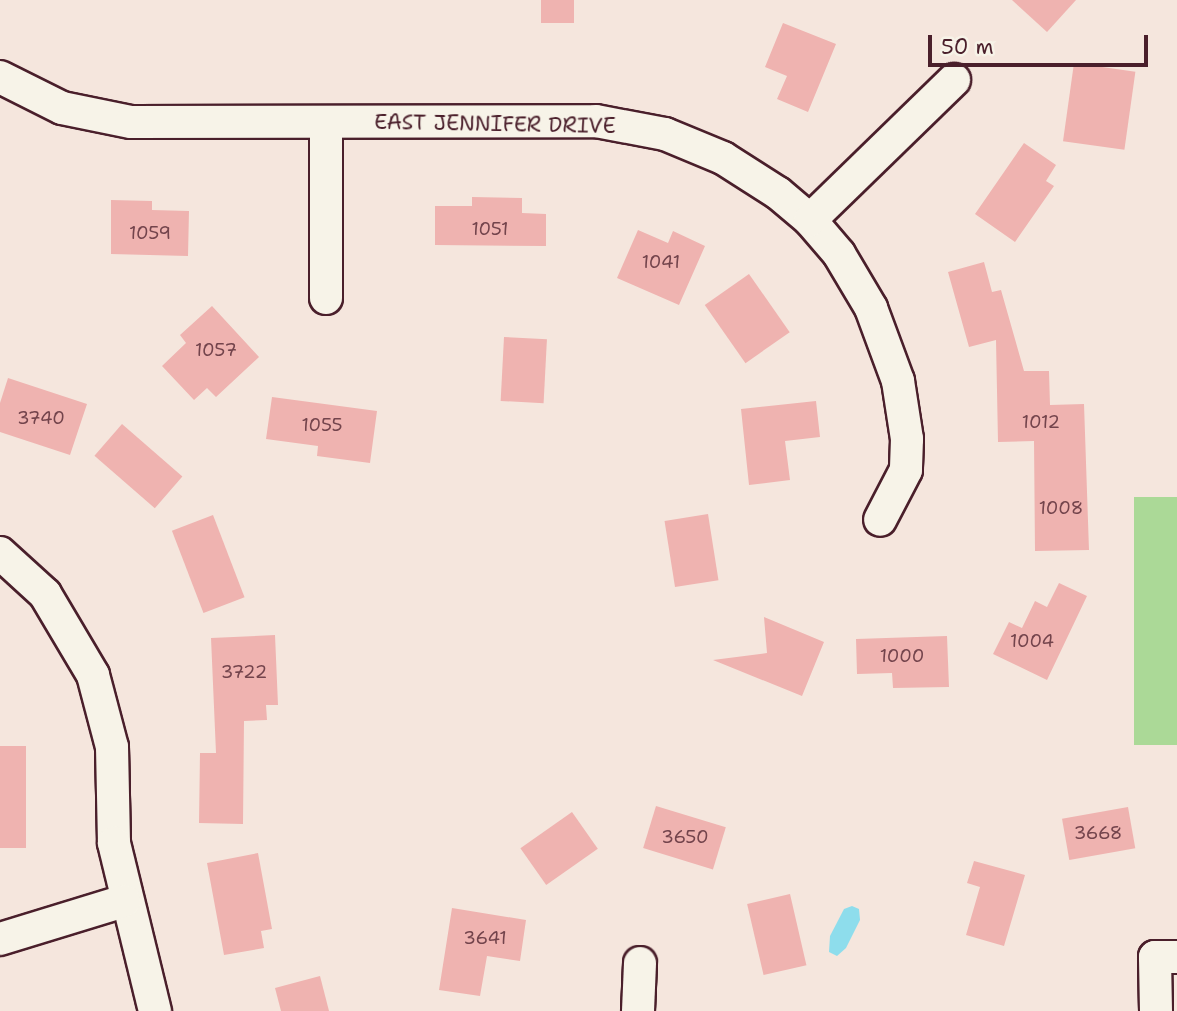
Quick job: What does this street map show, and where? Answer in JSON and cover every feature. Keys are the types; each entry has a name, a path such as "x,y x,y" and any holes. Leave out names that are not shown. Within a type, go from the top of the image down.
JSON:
{"street":[{"name":"EAST JENNIFER DRIVE","path":"0,77 62,108 131,122 596,121 675,137 723,158 778,193 810,220 839,254 871,308 898,381 905,415 906,470 880,520"},
{"path":"810,220 954,80"},
{"path":"326,122 326,298"},
{"path":"0,553 45,594 93,675 112,747 110,822 124,901 155,1011"},
{"path":"0,939 124,901"},
{"path":"1156,1011 1155,957 1177,957"},
{"path":"638,1011 640,963"}],"green space":[{"path":"1134,497 1177,497 1177,745 1134,745"}],"water":[{"path":"852,906 859,909 860,920 846,948 837,956 829,952 830,936 844,909"}],"building":[{"path":"541,0 574,0 574,23 541,23"},
{"path":"1012,0 1076,0 1047,32"},
{"path":"783,23 836,44 808,112 777,99 787,76 765,67"},
{"path":"1074,63 1135,72 1124,150 1063,141"},
{"path":"1024,143 1056,165 1046,181 1054,186 1015,242 975,214"},
{"path":"472,197 522,198 522,213 546,214 546,246 435,245 435,206 472,206"},
{"path":"111,200 152,201 152,210 189,211 188,256 111,254"},
{"path":"638,230 668,243 673,231 705,246 679,305 617,278"},
{"path":"984,262 992,292 1001,290 1024,371 1049,371 1050,405 1084,404 1089,550 1035,551 1034,441 998,442 996,340 969,347 948,272"},
{"path":"749,274 790,332 745,363 705,305"},
{"path":"212,306 259,357 216,397 207,388 194,400 162,366 186,343 180,335"},
{"path":"504,337 547,339 544,403 501,401"},
{"path":"8,378 87,404 70,455 0,432 0,403"},
{"path":"272,397 377,411 370,463 317,456 318,446 266,439"},
{"path":"816,401 820,437 785,441 790,480 749,485 741,409"},
{"path":"122,424 182,476 155,508 94,456"},
{"path":"708,514 718,580 675,587 665,521"},
{"path":"213,515 245,597 203,613 172,531"},
{"path":"1059,583 1087,596 1047,680 993,654 1009,622 1022,628 1035,601 1047,607"},
{"path":"764,617 824,642 802,696 713,660 767,653"},
{"path":"275,635 278,705 266,705 267,720 244,721 243,824 199,823 200,753 216,753 211,638"},
{"path":"947,636 949,687 893,688 892,673 857,674 856,639"},
{"path":"0,746 26,746 26,848 0,848"},
{"path":"656,806 726,827 713,869 643,848"},
{"path":"1128,807 1135,848 1069,860 1062,819"},
{"path":"572,812 598,849 546,885 520,848"},
{"path":"258,853 272,929 261,931 264,948 224,955 207,863"},
{"path":"974,861 1025,875 1004,946 966,935 980,887 967,883"},
{"path":"790,894 806,965 764,975 747,904"},
{"path":"452,908 526,920 520,961 487,956 480,996 439,990"},
{"path":"320,976 329,1011 281,1011 275,988"}]}
